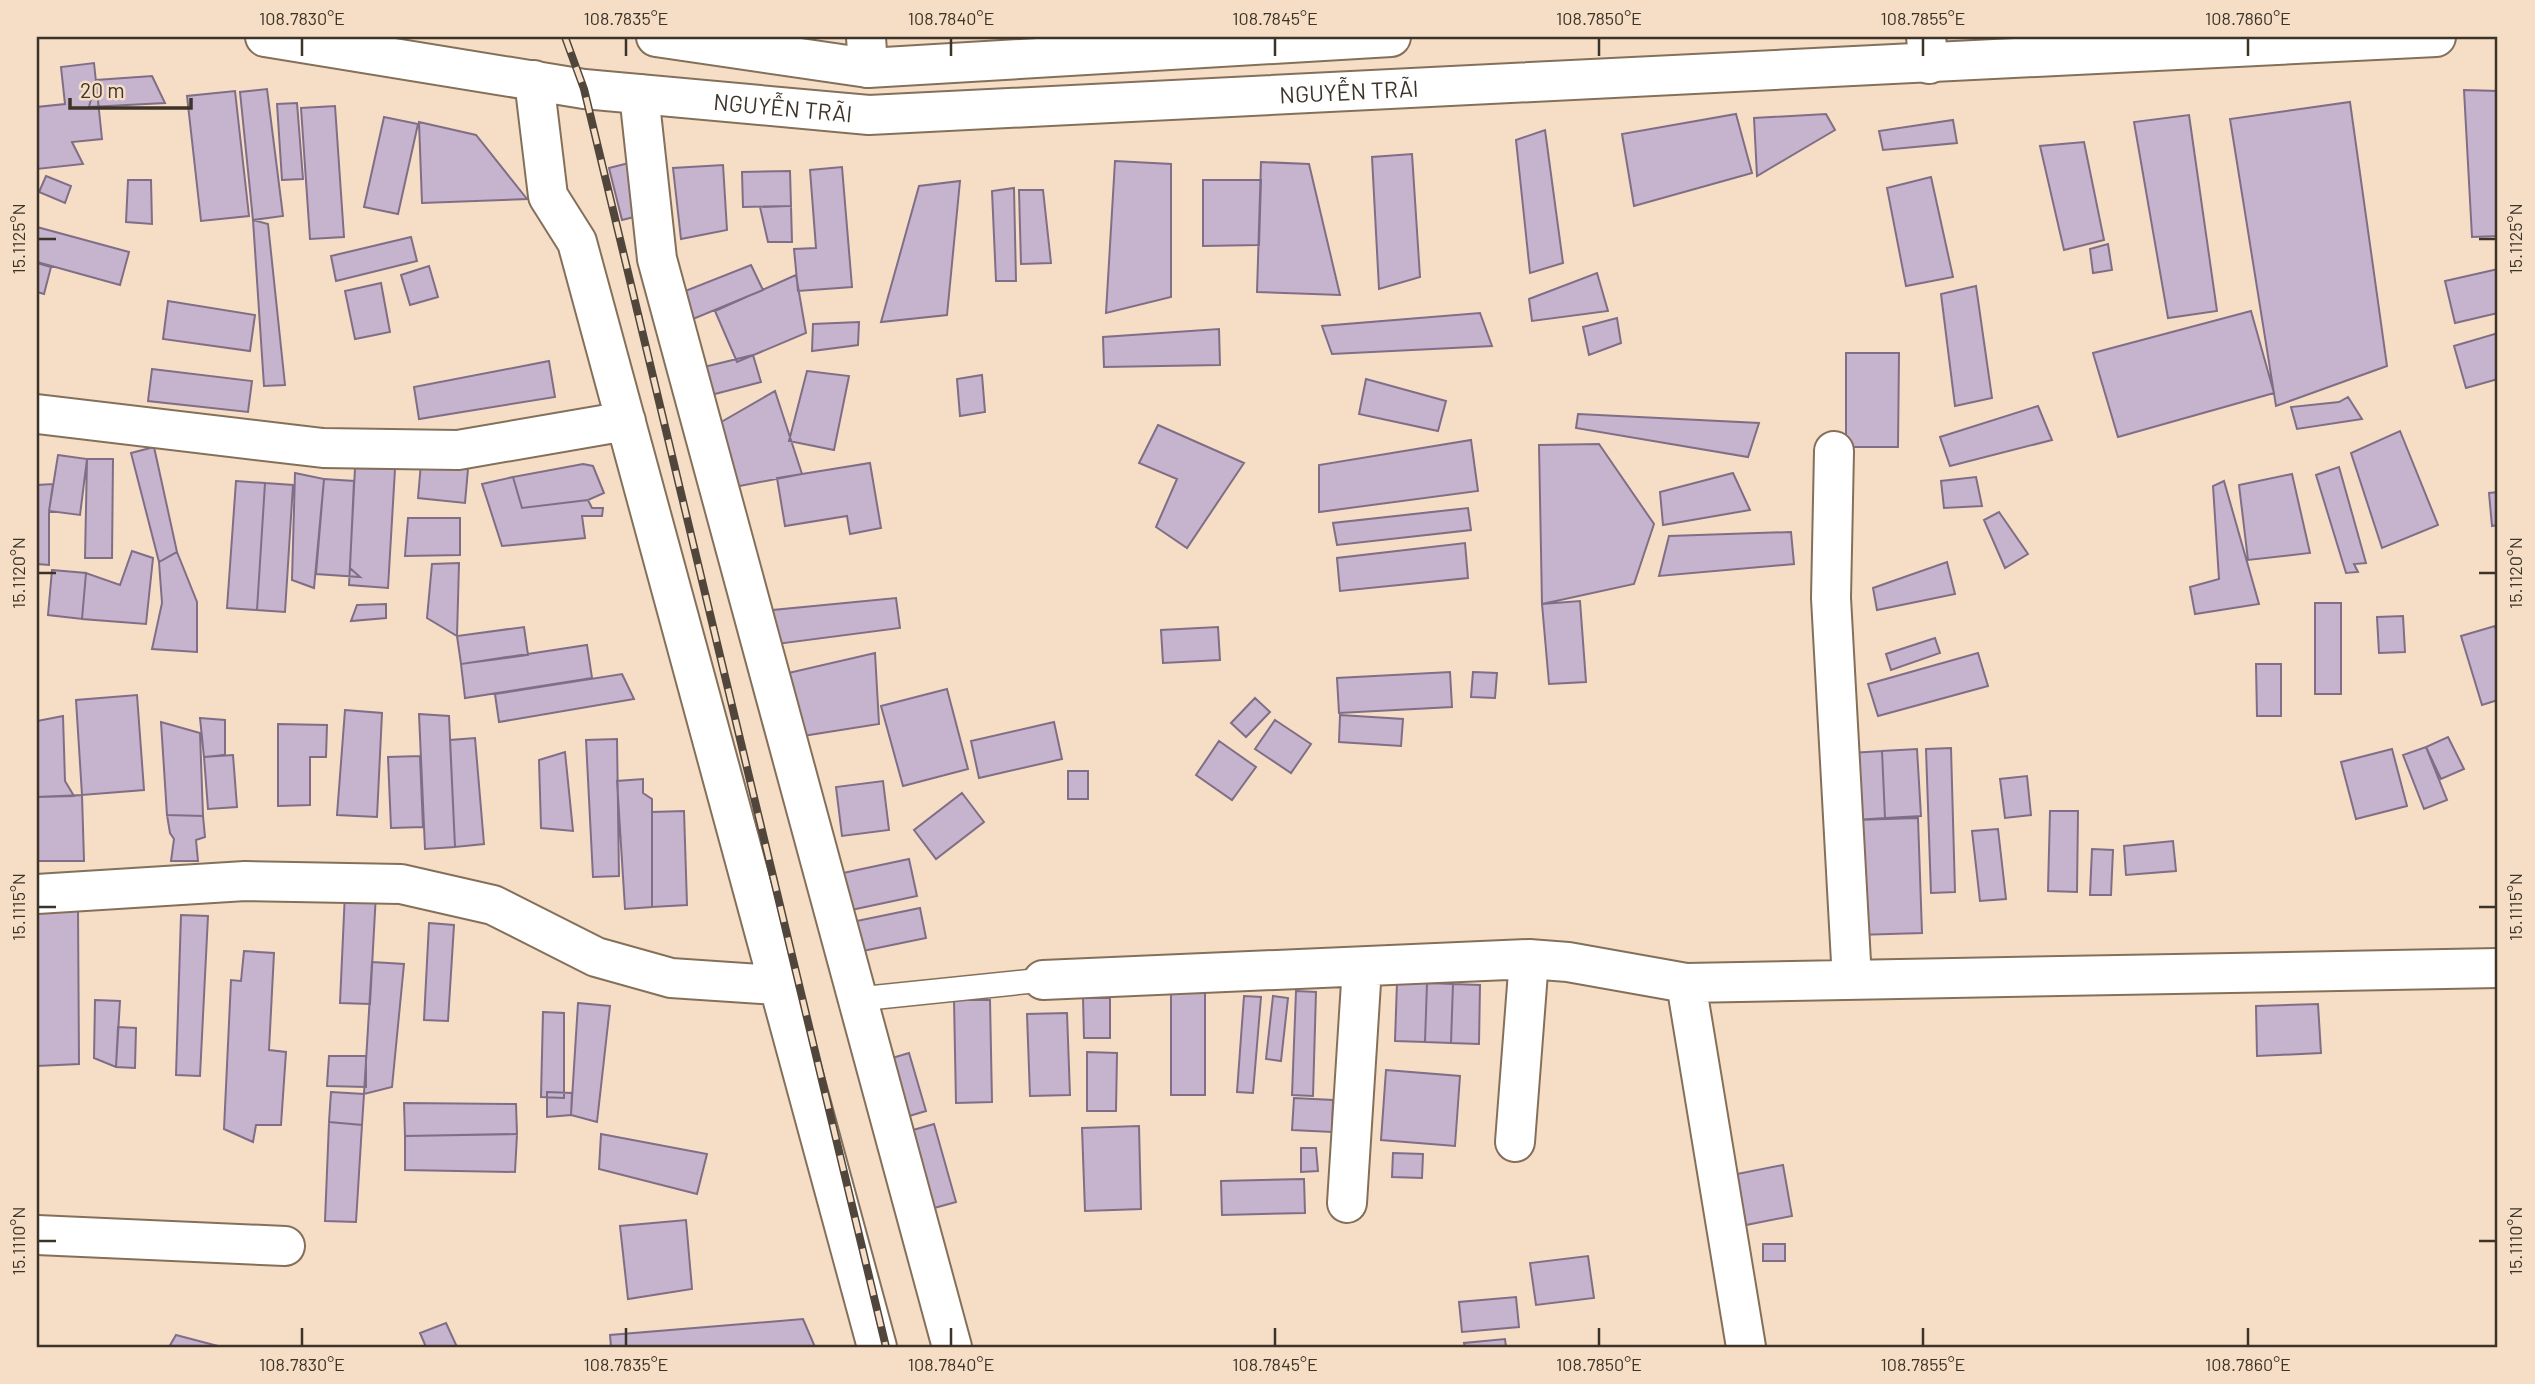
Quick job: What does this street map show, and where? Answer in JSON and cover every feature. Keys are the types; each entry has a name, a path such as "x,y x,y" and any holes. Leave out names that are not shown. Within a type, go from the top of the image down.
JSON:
{"street":[{"name":"NGUYỄN TRÃI","path":"265,37 639,94 869,115 1928,50 2436,37"},
{"name":"NGUYỄN TRÃI","path":"656,37 867,52 1391,37"},
{"path":"534,80 548,196 577,242 776,985 877,1347"},
{"path":"639,94 657,259 952,1347"},
{"path":"37,414 323,448 458,450 626,421"},
{"path":"1834,452 1831,598 1852,979"},
{"path":"37,894 245,881 401,884 493,905 596,957 671,978 776,985"},
{"path":"1043,979 1529,960 1568,962 1686,983 2498,968"},
{"path":"1515,1142 1529,960"},
{"path":"1347,1203 1362,967"},
{"path":"1686,983 1746,1347"},
{"path":"37,1235 285,1246"}],"lane":[{"path":"859,999 1043,979"}],"building":[{"path":"94,63 102,139 72,142 83,164 37,169 37,107 65,104 61,67"},
{"path":"152,76 165,103 89,107 96,80"},
{"path":"267,89 283,216 253,220 240,92"},
{"path":"2464,90 2498,91 2498,236 2472,237"},
{"path":"235,91 249,216 201,221 187,96"},
{"path":"2350,102 2387,366 2276,406 2230,119"},
{"path":"297,103 303,179 282,180 277,104"},
{"path":"335,106 344,237 310,239 301,108"},
{"path":"1736,114 1752,173 1634,206 1622,134"},
{"path":"1826,114 1835,130 1757,176 1754,118"},
{"path":"2189,115 2217,311 2168,318 2134,122"},
{"path":"384,117 418,124 398,214 364,207"},
{"path":"1953,120 1957,143 1883,150 1879,131"},
{"path":"419,122 476,135 527,199 422,203"},
{"path":"1545,130 1563,263 1530,273 1516,140"},
{"path":"2084,142 2104,240 2064,250 2040,146"},
{"path":"1412,154 1420,277 1379,289 1372,157"},
{"path":"1115,161 1171,164 1171,297 1106,313"},
{"path":"633,162 646,214 622,220 609,168"},
{"path":"1261,162 1309,164 1340,295 1257,292"},
{"path":"723,165 727,230 681,239 673,168"},
{"path":"842,167 852,287 798,291 794,249 816,248 810,170"},
{"path":"790,171 791,206 743,207 742,172"},
{"path":"46,176 71,186 65,203 39,192"},
{"path":"1931,177 1953,277 1906,286 1887,188"},
{"path":"128,180 151,180 152,224 126,222"},
{"path":"1203,180 1261,180 1259,245 1203,246"},
{"path":"960,181 947,315 881,322 919,186"},
{"path":"1014,188 1016,281 996,281 992,191"},
{"path":"1019,190 1043,190 1051,263 1021,264"},
{"path":"791,206 792,242 768,242 760,207"},
{"path":"253,220 268,224 285,385 264,386"},
{"path":"37,227 129,252 120,285 37,262"},
{"path":"411,237 417,261 336,281 331,256"},
{"path":"2108,244 2112,270 2093,273 2090,249"},
{"path":"37,263 51,267 44,294 37,292"},
{"path":"751,265 763,290 681,324 670,297"},
{"path":"429,266 438,297 410,305 401,275"},
{"path":"2498,269 2498,313 2455,323 2445,281"},
{"path":"1597,273 1608,311 1532,321 1529,299"},
{"path":"796,275 806,333 737,362 715,311"},
{"path":"381,283 390,332 355,339 345,291"},
{"path":"1976,286 1992,398 1955,406 1941,294"},
{"path":"168,301 255,315 250,351 163,339"},
{"path":"2251,311 2274,393 2118,437 2093,353"},
{"path":"1480,313 1492,346 1332,354 1322,326"},
{"path":"1617,318 1621,343 1589,355 1583,327"},
{"path":"859,322 858,345 812,351 813,324"},
{"path":"1219,329 1220,365 1104,367 1103,337"},
{"path":"2498,333 2498,379 2466,388 2454,346"},
{"path":"1846,353 1899,353 1898,447 1846,447"},
{"path":"753,355 761,382 711,395 704,367"},
{"path":"549,361 555,397 419,419 414,387"},
{"path":"152,369 252,381 248,412 148,401"},
{"path":"807,371 849,376 834,450 789,441"},
{"path":"982,375 985,412 960,416 957,379"},
{"path":"1366,379 1446,401 1438,431 1359,414"},
{"path":"775,391 802,474 724,489 716,425"},
{"path":"2348,397 2362,419 2297,429 2291,407 2339,402"},
{"path":"2038,406 2052,440 1950,466 1940,437"},
{"path":"1578,414 1759,423 1748,457 1576,428"},
{"path":"1158,425 1244,463 1187,548 1156,527 1177,479 1139,463"},
{"path":"2400,431 2438,525 2382,548 2351,453"},
{"path":"1471,440 1478,491 1319,512 1319,465"},
{"path":"1599,444 1654,524 1634,584 1542,604 1539,445"},
{"path":"154,447 177,552 159,562 131,453"},
{"path":"58,455 87,459 80,515 49,511"},
{"path":"87,459 113,459 112,558 85,558"},
{"path":"421,463 468,469 465,503 418,498"},
{"path":"870,463 881,528 850,534 847,516 785,526 777,478"},
{"path":"583,464 593,466 604,493 588,500 522,508 513,477"},
{"path":"2339,467 2366,563 2354,564 2358,572 2346,573 2316,475"},
{"path":"355,468 395,469 388,588 349,585"},
{"path":"295,473 324,479 314,588 292,580"},
{"path":"1733,473 1750,510 1663,525 1660,492"},
{"path":"2292,474 2310,553 2248,560 2239,485"},
{"path":"513,477 522,508 588,500 592,508 603,508 602,516 582,516 585,538 502,546 482,484"},
{"path":"1976,477 1982,506 1944,508 1941,481"},
{"path":"324,479 354,481 350,568 360,577 316,574"},
{"path":"236,481 265,483 257,610 227,608"},
{"path":"2224,481 2259,604 2195,614 2190,587 2219,579 2213,486"},
{"path":"265,483 293,485 285,612 257,610"},
{"path":"53,484 49,511 49,565 37,564 37,485"},
{"path":"2498,492 2498,525 2492,526 2489,493"},
{"path":"1468,508 1471,530 1337,545 1333,523"},
{"path":"1999,512 2028,554 2005,568 1984,520"},
{"path":"408,518 460,518 460,555 405,556"},
{"path":"1791,532 1794,564 1659,576 1669,536"},
{"path":"1465,543 1468,578 1340,591 1337,558"},
{"path":"132,551 153,558 146,624 82,619 86,573 120,585"},
{"path":"177,552 197,602 197,652 152,649 162,603 159,562"},
{"path":"1947,562 1955,594 1877,610 1873,588"},
{"path":"459,563 457,636 427,618 432,564"},
{"path":"52,570 86,573 82,619 48,615"},
{"path":"896,598 900,628 777,644 773,610"},
{"path":"1580,601 1586,682 1549,684 1542,604"},
{"path":"2315,603 2341,603 2341,694 2315,694"},
{"path":"386,604 386,618 351,621 357,605"},
{"path":"2403,616 2405,652 2379,653 2377,617"},
{"path":"2495,626 2498,637 2498,700 2482,705 2461,636"},
{"path":"524,627 528,655 461,664 457,636"},
{"path":"1218,627 1220,660 1163,663 1161,630"},
{"path":"1935,638 1940,653 1891,670 1886,654"},
{"path":"587,645 592,678 465,698 461,664"},
{"path":"875,653 879,724 790,738 784,674"},
{"path":"1978,653 1988,686 1878,716 1868,684"},
{"path":"2256,664 2281,664 2281,716 2257,716"},
{"path":"1450,672 1452,707 1339,713 1337,678"},
{"path":"1473,672 1497,673 1495,698 1471,697"},
{"path":"622,674 634,699 499,722 495,694"},
{"path":"947,689 968,769 903,786 881,706"},
{"path":"137,695 144,790 82,795 76,700"},
{"path":"1255,698 1270,712 1246,737 1231,723"},
{"path":"345,710 382,713 377,817 337,815"},
{"path":"419,714 449,716 455,847 425,849"},
{"path":"1340,715 1403,719 1401,746 1339,742"},
{"path":"63,716 65,781 74,796 37,797 37,721"},
{"path":"200,718 225,720 225,755 204,757"},
{"path":"1275,720 1311,744 1291,773 1255,749"},
{"path":"161,722 200,733 203,816 167,815"},
{"path":"1054,722 1062,759 979,778 971,741"},
{"path":"278,724 327,725 326,757 310,757 310,805 278,806"},
{"path":"2448,737 2464,769 2441,779 2426,747"},
{"path":"475,738 484,844 455,847 450,740"},
{"path":"617,739 619,876 593,877 586,740"},
{"path":"1219,741 1256,767 1232,800 1196,775"},
{"path":"2426,747 2447,800 2424,809 2403,755"},
{"path":"1951,748 1955,892 1931,893 1926,749"},
{"path":"1917,749 1921,816 1885,818 1882,751"},
{"path":"2392,749 2407,806 2356,819 2341,762"},
{"path":"1882,751 1885,818 1855,820 1851,753"},
{"path":"565,752 573,831 541,828 539,760"},
{"path":"233,755 237,807 208,809 204,757"},
{"path":"420,756 423,827 391,828 388,757"},
{"path":"1068,771 1088,771 1088,799 1068,799"},
{"path":"2027,776 2031,815 2005,818 2000,779"},
{"path":"643,779 643,793 652,799 652,907 625,909 617,781"},
{"path":"883,781 889,830 842,836 836,787"},
{"path":"962,793 984,822 936,859 914,830"},
{"path":"82,795 84,861 37,861 37,797"},
{"path":"684,811 687,905 652,907 652,812"},
{"path":"2050,811 2078,811 2077,892 2048,891"},
{"path":"167,815 203,816 205,837 196,840 198,861 171,861 174,839 170,833"},
{"path":"1918,818 1922,933 1857,935 1855,820"},
{"path":"1998,829 2006,899 1980,901 1972,831"},
{"path":"2173,841 2176,871 2126,875 2124,846"},
{"path":"2092,849 2113,850 2111,895 2090,895"},
{"path":"909,859 917,896 851,910 843,873"},
{"path":"345,892 376,893 370,1004 340,1003"},
{"path":"920,908 926,938 853,953 847,923"},
{"path":"78,909 79,1064 37,1066 37,910"},
{"path":"181,915 208,916 200,1076 176,1075"},
{"path":"429,923 454,925 448,1021 424,1020"},
{"path":"244,951 274,953 269,1050 286,1052 281,1125 256,1125 253,1142 224,1129 231,980 241,981"},
{"path":"372,962 404,964 392,1087 364,1094"},
{"path":"1397,982 1427,983 1425,1042 1395,1041"},
{"path":"1427,983 1453,984 1451,1043 1425,1042"},
{"path":"1171,984 1205,984 1205,1095 1171,1095"},
{"path":"1453,984 1480,985 1479,1044 1451,1043"},
{"path":"1296,991 1316,992 1313,1096 1292,1095"},
{"path":"1244,996 1261,997 1253,1093 1237,1092"},
{"path":"1273,996 1288,998 1281,1061 1266,1059"},
{"path":"1083,998 1110,998 1110,1038 1084,1038"},
{"path":"95,1000 120,1001 116,1067 94,1058"},
{"path":"954,1000 990,1000 992,1102 956,1103"},
{"path":"578,1003 610,1006 597,1122 571,1115"},
{"path":"2318,1004 2321,1053 2257,1056 2256,1006"},
{"path":"543,1012 564,1013 564,1098 541,1097"},
{"path":"1067,1013 1070,1095 1030,1096 1027,1014"},
{"path":"118,1027 136,1028 135,1068 116,1067"},
{"path":"1087,1052 1117,1053 1116,1111 1087,1111"},
{"path":"909,1053 926,1111 899,1119 882,1061"},
{"path":"329,1056 366,1056 366,1087 327,1086"},
{"path":"1386,1070 1460,1076 1455,1146 1381,1140"},
{"path":"331,1092 364,1094 362,1125 329,1122"},
{"path":"547,1092 572,1093 571,1115 547,1117"},
{"path":"1294,1098 1333,1100 1332,1132 1292,1130"},
{"path":"404,1103 516,1104 517,1134 405,1136"},
{"path":"329,1122 362,1125 356,1222 325,1221"},
{"path":"934,1124 956,1202 927,1210 906,1132"},
{"path":"1139,1126 1141,1209 1085,1211 1082,1128"},
{"path":"517,1134 515,1172 405,1170 405,1136"},
{"path":"601,1134 707,1154 697,1194 599,1169"},
{"path":"1301,1148 1316,1148 1318,1171 1301,1172"},
{"path":"1393,1153 1423,1154 1422,1178 1392,1177"},
{"path":"1783,1165 1792,1216 1746,1225 1737,1174"},
{"path":"1304,1179 1305,1213 1222,1215 1221,1181"},
{"path":"686,1220 692,1289 628,1299 620,1226"},
{"path":"1763,1244 1785,1244 1785,1261 1763,1261"},
{"path":"1588,1256 1594,1298 1536,1305 1530,1263"},
{"path":"1516,1297 1519,1327 1462,1332 1459,1302"},
{"path":"803,1319 815,1347 611,1347 610,1335"},
{"path":"446,1323 457,1347 426,1347 420,1333"},
{"path":"176,1335 218,1346 169,1347"},
{"path":"1505,1339 1506,1347 1465,1347 1464,1343"}],"railway":[{"path":"565,37 584,89 886,1347"}]}
